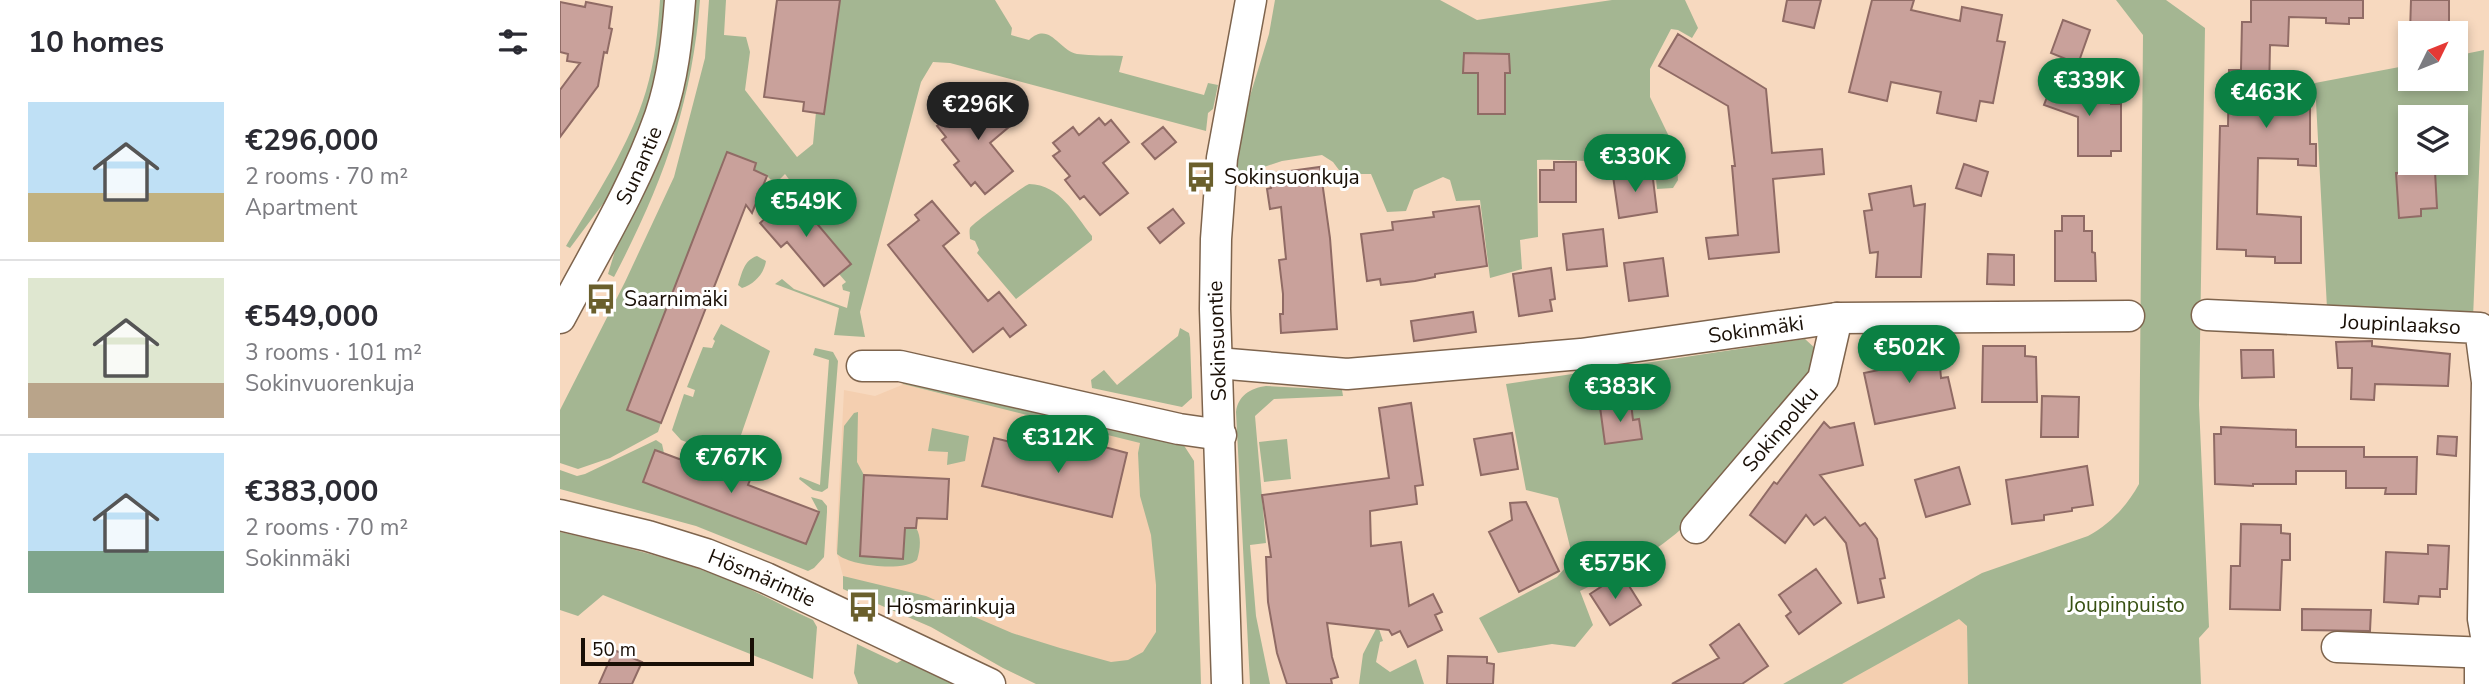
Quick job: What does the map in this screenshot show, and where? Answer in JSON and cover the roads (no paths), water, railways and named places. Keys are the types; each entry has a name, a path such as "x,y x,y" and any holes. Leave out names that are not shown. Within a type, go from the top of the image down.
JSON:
{"street":[{"name":"Sunantie","path":"560,318 622,201 660,115 674,61 680,0"},
{"name":"Sokinsuontie","path":"1227,684 1215,309 1216,239 1222,158 1251,0"},
{"name":"Joupinlaakso","path":"2207,315 2480,328 2487,382 2483,619 2489,653"},
{"name":"Sokinmäki","path":"1217,363 1360,373 1581,354 1837,318 2129,316"},
{"name":"Sokinpolku","path":"1696,528 1823,379 1837,318"},
{"path":"862,366 900,366 1180,429 1221,435"},
{"name":"Hösmärintie","path":"560,514 706,554 766,578 990,684"},
{"path":"2337,647 2489,653"},
{"path":"2480,684 2480,662 2489,653"}],"place":[{"name":"Sokinsuonkuja","path":"1201,177"},
{"name":"Saarnimäki","path":"601,299"},
{"name":"Hösmärinkuja","path":"863,607"}],"park label":[{"name":"Joupinpuisto","path":"2126,605"}]}
